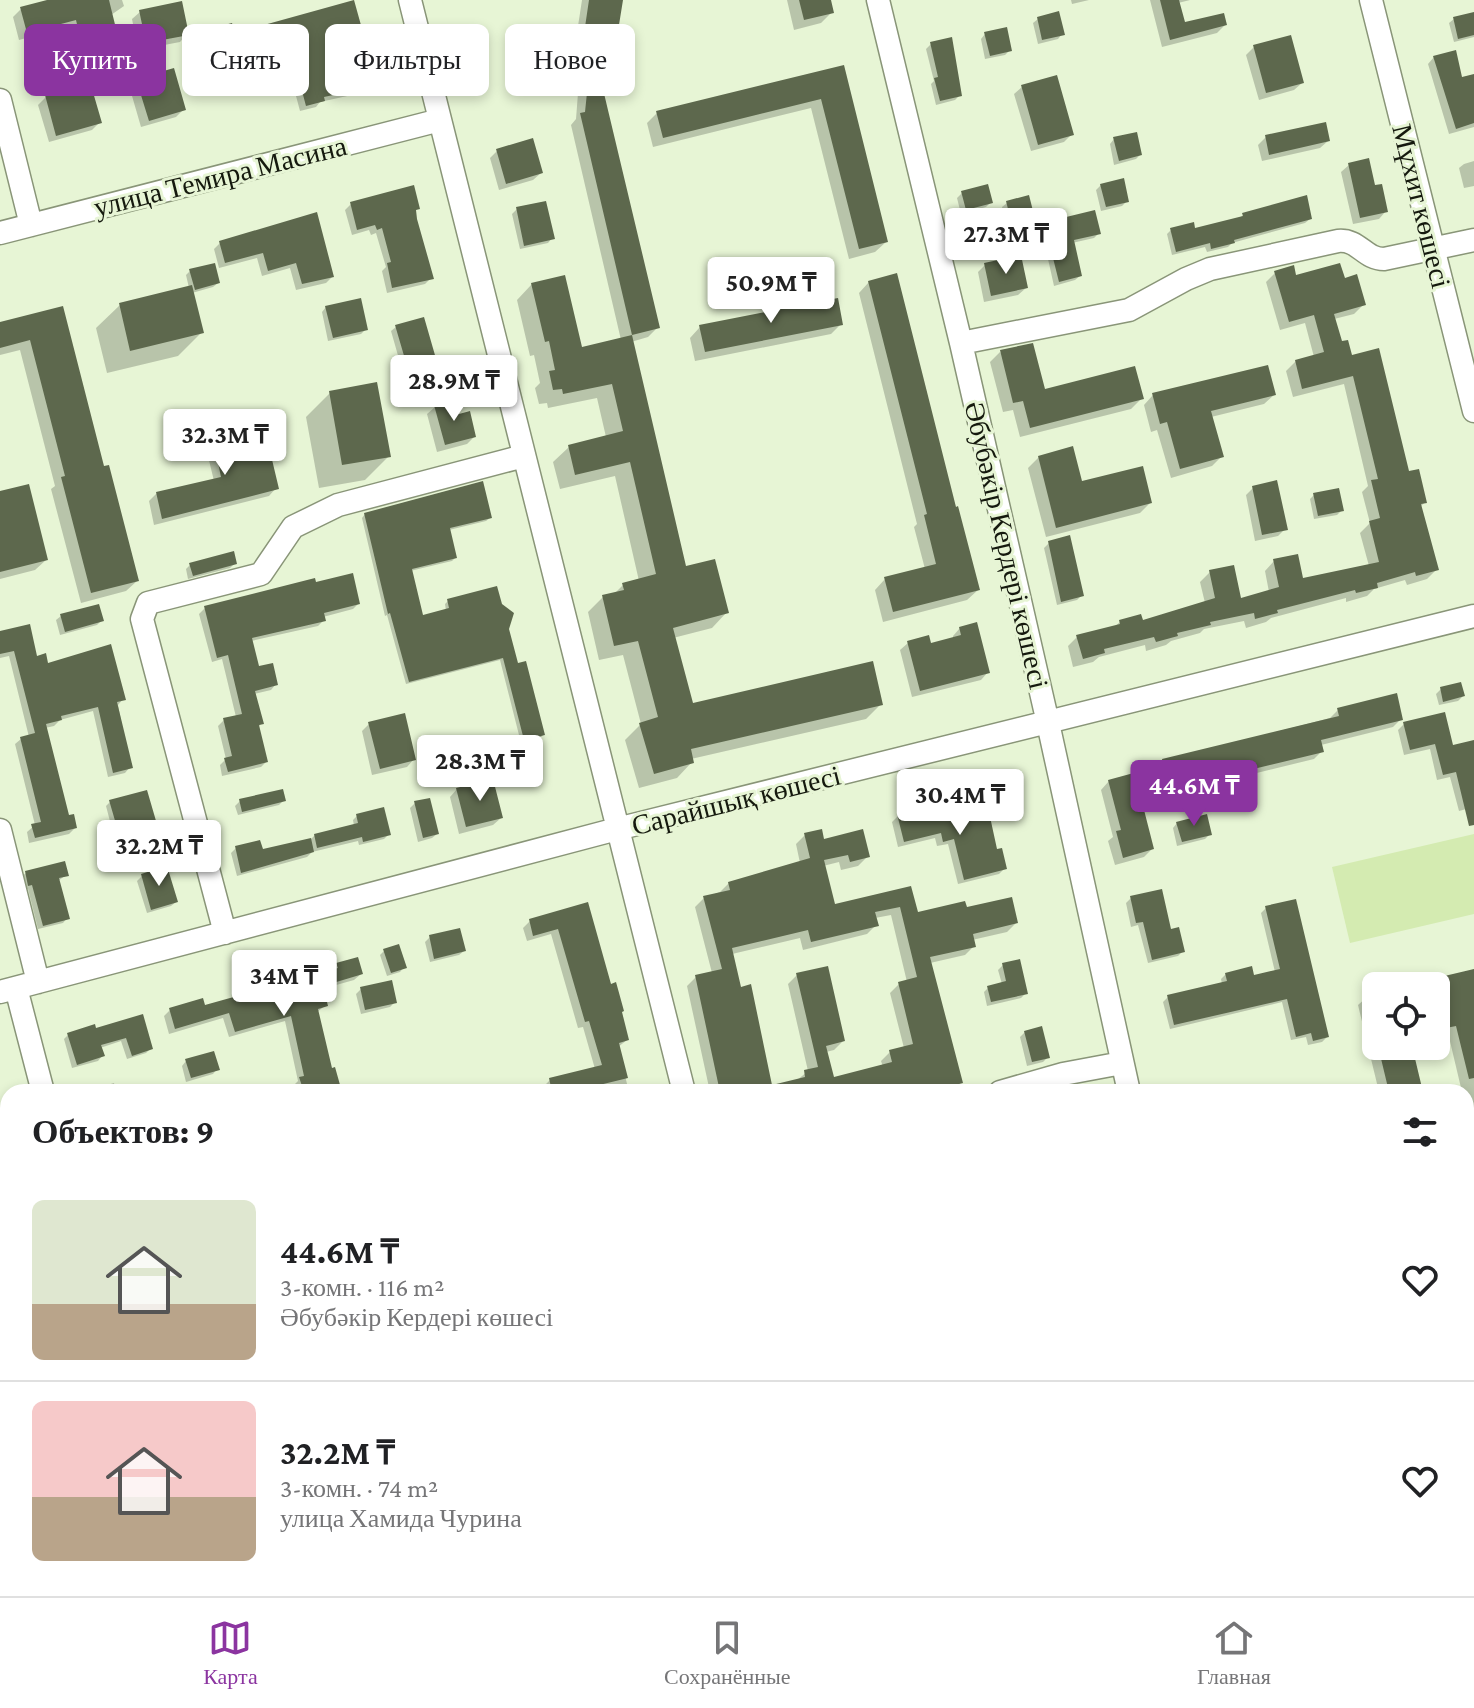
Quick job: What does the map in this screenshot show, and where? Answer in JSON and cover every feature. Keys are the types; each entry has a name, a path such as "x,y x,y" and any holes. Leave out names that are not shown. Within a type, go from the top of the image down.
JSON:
{"street":[{"path":"410,0 682,1084"},
{"name":"Әбубәкір Кердері көшесі","path":"878,0 961,343 1127,1084"},
{"name":"Мұхит көшесі","path":"1371,0 1474,411"},
{"path":"0,100 31,225"},
{"name":"улица Темира Масина","path":"0,233 440,120"},
{"path":"961,343 1129,310 1210,269 1338,241 1356,243 1377,259 1474,240"},
{"path":"225,933 142,619 148,603 261,574 293,527 338,505 524,456"},
{"name":"Сарайшық көшесі","path":"8,990 617,829 1474,616"},
{"path":"0,830 38,982"},
{"path":"8,990 40,1084"},
{"path":"1028,1084 1122,1063"}],"green space":[{"path":"1474,834 1474,914 1350,943 1332,867"}],"building":[{"path":"47,0 109,0 115,24 77,24 76,20 61,24 25,24 20,7"},
{"path":"354,0 361,24 325,24 325,96 329,96 324,97 325,101 306,106 303,96 309,96 309,24 267,24"},
{"path":"589,0 623,0 619,24 585,24"},
{"path":"799,0 831,0 834,13 804,20"},
{"path":"1160,0 1179,0 1185,22 1224,13 1227,25 1170,40"},
{"path":"182,1 187,24 182,24 182,36 166,39 166,24 142,24 139,10"},
{"path":"1059,11 1065,35 1042,40 1037,17"},
{"path":"1474,12 1474,35 1458,39 1453,17"},
{"path":"1007,27 1012,51 990,56 984,32"},
{"path":"1291,35 1304,83 1266,93 1253,45"},
{"path":"952,37 962,96 940,101 930,42"},
{"path":"1456,50 1462,77 1474,74 1474,123 1456,129 1433,56"},
{"path":"844,65 888,242 859,249 821,99 663,138 656,111"},
{"path":"174,68 186,110 149,121 141,96 166,96 166,70"},
{"path":"1057,75 1074,135 1038,145 1021,85"},
{"path":"45,96 94,96 102,123 56,136"},
{"path":"587,96 605,96 660,328 632,335 580,113 585,112"},
{"path":"1326,122 1330,141 1269,155 1265,135"},
{"path":"1137,132 1142,155 1119,161 1113,137"},
{"path":"533,138 543,173 506,184 496,149"},
{"path":"1369,158 1375,185 1382,184 1388,212 1360,218 1348,163"},
{"path":"1124,178 1129,202 1106,207 1100,184"},
{"path":"988,184 993,203 966,210 961,191"},
{"path":"414,185 420,209 416,210 417,219 434,279 392,288 387,263 391,262 382,228 377,230 375,225 357,230 350,202"},
{"path":"1029,195 1035,219 1012,225 1006,201"},
{"path":"1307,195 1312,219 1211,249 1210,243 1176,252 1170,228 1194,222 1195,228"},
{"path":"546,201 555,239 524,246 516,207"},
{"path":"1095,210 1101,234 1074,240 1082,276 1059,282 1050,246 1031,251 1025,227"},
{"path":"317,212 334,277 302,284 296,263 268,271 263,253 225,263 219,241"},
{"path":"1021,255 1028,288 991,296 984,263"},
{"path":"215,263 220,283 195,290 189,269"},
{"path":"1340,263 1345,278 1357,274 1366,305 1334,314 1342,341 1348,340 1352,355 1379,348 1409,471 1419,469 1427,503 1421,504 1439,570 1416,576 1415,572 1377,583 1378,588 1356,593 1355,590 1277,610 1278,613 1255,619 1254,613 1210,622 1211,625 1177,633 1178,636 1156,642 1154,637 1104,649 1105,653 1083,659 1076,635 1120,624 1119,620 1141,614 1143,620 1215,598 1209,570 1234,565 1241,598 1279,587 1273,559 1298,554 1303,578 1379,562 1369,521 1380,518 1371,480 1378,479 1353,376 1302,389 1295,360 1324,352 1314,315 1289,322 1274,271 1294,265 1296,275"},
{"path":"897,273 980,590 893,612 884,577 936,564 924,515 927,514 868,281"},
{"path":"565,275 582,347 632,335 686,566 715,559 729,613 673,628 693,703 873,661 883,705 691,749 694,763 654,774 639,723 658,717 638,641 614,646 602,595 624,590 622,583 656,574 630,462 575,475 568,445 623,431 612,384 563,394 562,389 553,390 549,371 555,370 531,283"},
{"path":"192,285 204,333 130,351 119,303"},
{"path":"361,298 368,330 333,338 325,306"},
{"path":"838,298 843,325 705,352 699,325"},
{"path":"63,306 104,466 109,465 139,581 91,593 30,340 0,348 0,322"},
{"path":"424,317 441,376 412,383 395,325"},
{"path":"1033,343 1045,389 1135,366 1144,399 1030,428 1023,401 1013,403 1000,350"},
{"path":"1268,365 1276,395 1211,411 1224,457 1180,469 1167,422 1160,424 1152,393"},
{"path":"377,382 391,457 342,465 329,391"},
{"path":"456,399 459,414 470,411 476,437 445,445 434,405"},
{"path":"245,427 251,451 269,447 279,489 162,519 156,492 221,477 212,434"},
{"path":"1073,446 1082,481 1143,466 1152,503 1056,528 1038,456"},
{"path":"1277,480 1288,530 1262,535 1252,486"},
{"path":"483,481 492,518 450,528 457,558 412,569 423,615 449,608 447,599 497,586 502,604 514,613 509,629 518,663 526,661 545,735 524,740 503,658 409,682 388,614 364,513"},
{"path":"29,484 48,560 0,572 0,491"},
{"path":"1339,488 1344,511 1318,516 1313,493"},
{"path":"1070,535 1084,596 1061,602 1048,541"},
{"path":"234,551 237,564 193,576 189,563"},
{"path":"353,573 360,604 324,613 326,621 252,638 259,666 273,663 278,685 255,691 264,724 259,725 268,762 228,772 224,758 232,756 223,718 242,714 228,655 217,658 204,606 315,578 316,582"},
{"path":"99,604 104,621 65,632 60,614"},
{"path":"977,622 990,673 920,691 907,641 929,635 931,643 961,635 959,627"},
{"path":"30,624 37,656 46,653 48,663 111,644 126,700 117,702 133,768 113,773 98,707 61,716 62,720 46,724 69,815 74,814 77,828 35,838 31,824 41,822 20,737 35,733 14,651 0,654 0,631"},
{"path":"1461,682 1465,696 1443,702 1440,687"},
{"path":"1397,693 1403,720 1321,740 1324,752 1150,794 1153,803 1143,806 1154,849 1123,858 1116,831 1121,830 1108,780 1163,765 1162,759 1339,716 1337,708"},
{"path":"1445,712 1453,745 1474,740 1474,825 1469,826 1456,772 1443,775 1435,744 1410,750 1403,722"},
{"path":"405,713 416,760 380,769 368,722"},
{"path":"518,737 524,759 503,764 497,742"},
{"path":"493,779 503,818 466,827 456,788"},
{"path":"283,789 286,801 242,812 239,799"},
{"path":"147,790 161,838 123,848 109,800"},
{"path":"430,798 439,834 423,838 414,801"},
{"path":"987,803 997,849 1002,848 1007,869 964,880 954,839 943,842 941,833 904,842 897,814 921,809 923,818"},
{"path":"384,807 391,835 363,842 362,837 317,848 314,834 358,823 356,814"},
{"path":"1207,814 1212,835 1182,842 1176,822"},
{"path":"822,829 824,839 863,829 870,857 850,862 848,855 824,860 835,904 911,886 918,912 965,901 967,907 1012,897 1018,923 973,934 976,947 930,957 963,1083 776,1084 805,1077 804,1070 818,1067 796,973 828,966 845,1041 826,1046 834,1077 892,1062 889,1050 913,1044 898,982 917,977 900,907 875,912 879,926 811,942 808,930 732,948 741,987 751,984 772,1084 718,1084 695,975 722,969 703,896 730,890 728,882 810,858 804,833"},
{"path":"311,838 314,852 241,873 235,846 260,840 263,849"},
{"path":"65,861 69,876 59,878 70,919 43,926 25,871"},
{"path":"167,866 178,902 151,910 141,874"},
{"path":"1162,889 1171,929 1179,927 1185,952 1152,960 1143,922 1136,923 1130,896"},
{"path":"1296,899 1329,1037 1313,1041 1311,1033 1296,1037 1287,999 1174,1025 1167,995 1227,981 1225,973 1252,966 1254,975 1280,969 1265,906"},
{"path":"588,902 611,984 616,982 624,1011 629,1040 619,1043 628,1078 603,1084 550,1084 549,1078 602,1065 589,1021 585,1022 558,929 533,936 529,919"},
{"path":"460,928 466,951 434,959 429,935"},
{"path":"399,944 407,968 391,973 383,949"},
{"path":"358,957 363,974 323,986 328,1006 318,1009 332,1068 335,1067 340,1084 301,1084 299,1077 304,1076 291,1016 235,1032 229,1013 175,1029 169,1008 203,998 205,1005 338,968 336,963"},
{"path":"1020,959 1028,994 991,1002 987,986 1006,981 1002,963"},
{"path":"1474,969 1474,1078 1469,1079 1456,1026 1450,1027 1450,975"},
{"path":"392,980 397,1003 365,1010 360,987"},
{"path":"143,1014 153,1049 132,1056 126,1038 101,1045 105,1056 77,1065 67,1033"},
{"path":"1042,1026 1050,1058 1032,1062 1024,1031"},
{"path":"214,1051 220,1070 191,1078 185,1059"},
{"path":"1381,1060 1415,1060 1421,1084 1387,1084"}]}
